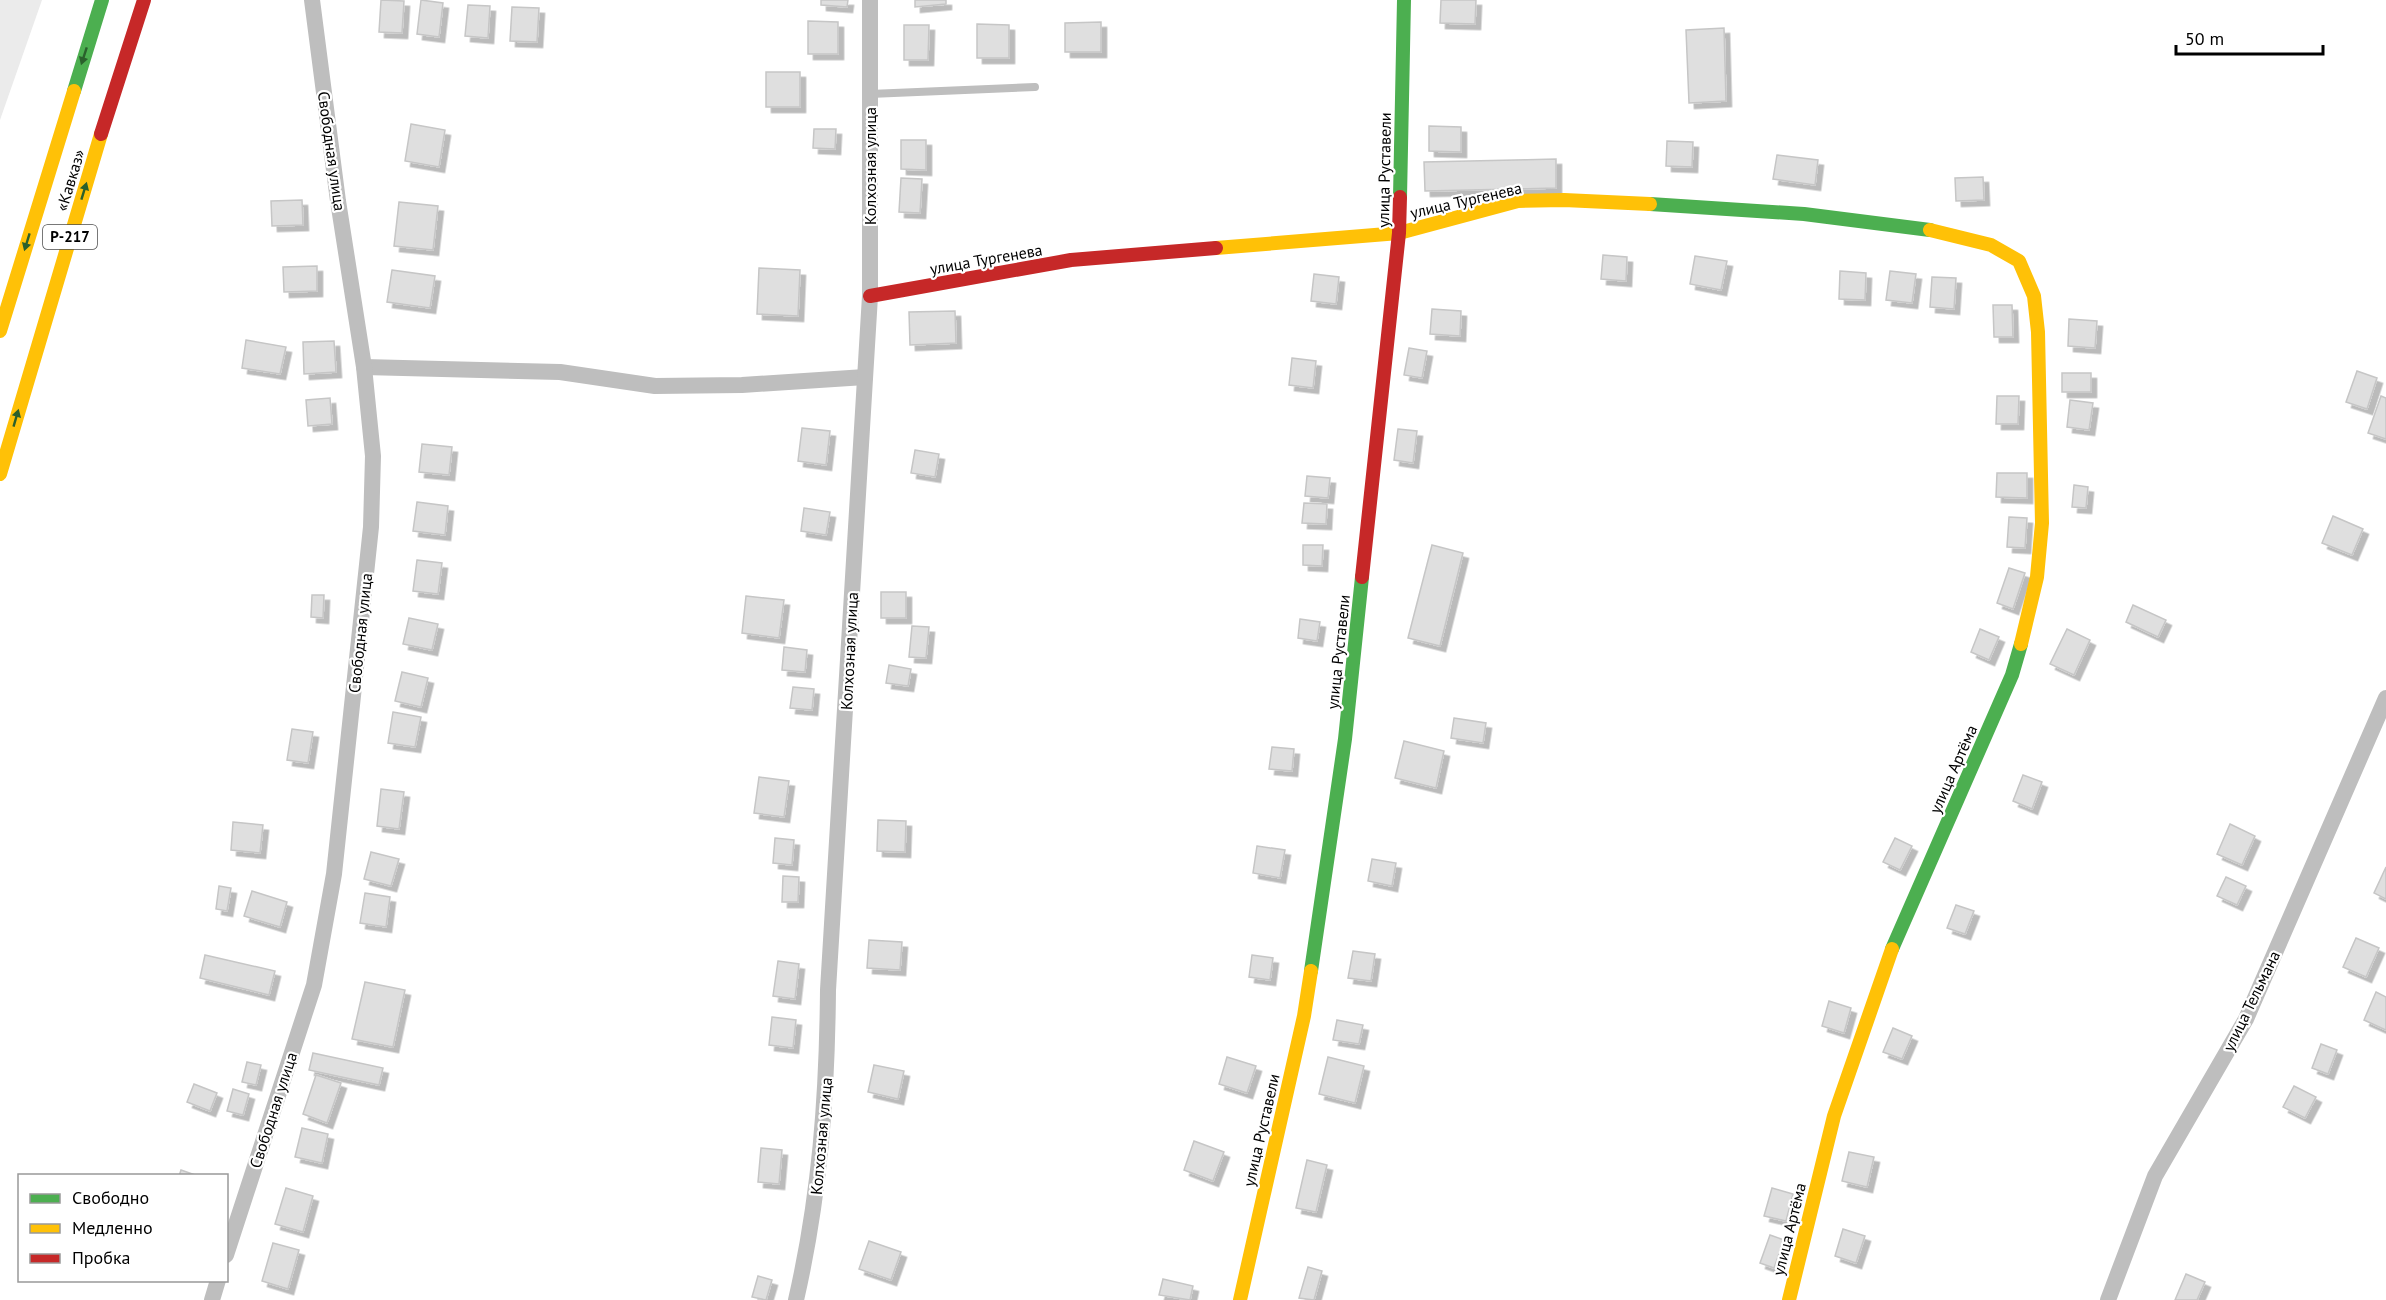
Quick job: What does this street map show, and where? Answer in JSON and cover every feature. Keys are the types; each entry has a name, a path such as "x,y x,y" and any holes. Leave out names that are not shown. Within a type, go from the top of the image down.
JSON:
{"main road":[{"name":"«Кавказ»","path":"0,331 102,0"},
{"name":"«Кавказ»","path":"0,474 113,93 144,0"},
{"name":"улица Руставели","path":"1240,1300 1304,1016 1345,739 1399,233 1404,0"},
{"name":"улица Тургенева","path":"870,296 1071,260 1399,233 1518,201 1564,200 1860,218 1949,234 1998,249"},
{"name":"улица Артёма","path":"1789,1300 1834,1116 1884,967 2012,675 2026,629 2041,544 2037,313 2031,284 2018,260 1998,249"}],"street":[{"name":"Свободная улица","path":"228,1249 314,985 334,874 371,527 373,456 364,368 312,0"},
{"name":"Колхозная улица","path":"796,1300 812,1226 827,1091 828,990 870,296 870,0"},
{"path":"364,368 560,372 655,386 742,385 865,376"},
{"name":"улица Тельмана","path":"2108,1300 2155,1176 2246,1019 2386,698"},
{"path":"212,1300 218,1282"}],"lane":[{"path":"870,94 1035,87"}],"shaded area":[{"path":"0,0 42,0 0,120"}],"building":[{"path":"381,0 404,1 402,33 379,32"},
{"path":"421,0 443,3 439,37 417,34"},
{"path":"821,0 848,0 847,7 821,5"},
{"path":"915,0 946,0 946,4 915,7"},
{"path":"1441,0 1476,0 1475,24 1440,23"},
{"path":"468,5 490,6 488,38 465,36"},
{"path":"512,7 539,8 537,42 510,41"},
{"path":"808,21 838,22 838,54 808,54"},
{"path":"1101,22 1101,52 1065,52 1065,23"},
{"path":"977,24 1009,25 1009,58 977,58"},
{"path":"904,25 929,25 928,60 904,60"},
{"path":"1724,28 1726,101 1689,103 1686,30"},
{"path":"766,72 800,72 800,107 766,107"},
{"path":"411,124 445,130 439,167 405,161"},
{"path":"1429,126 1461,127 1461,152 1429,151"},
{"path":"814,129 836,129 835,149 813,148"},
{"path":"901,140 926,140 926,170 901,169"},
{"path":"1667,141 1693,142 1692,167 1666,166"},
{"path":"1777,155 1818,160 1815,185 1773,179"},
{"path":"1556,159 1556,188 1425,191 1424,162"},
{"path":"1983,177 1984,200 1956,201 1955,178"},
{"path":"901,178 922,179 920,213 899,212"},
{"path":"302,200 303,225 272,226 271,201"},
{"path":"399,202 438,206 433,250 394,246"},
{"path":"1603,255 1627,257 1626,281 1601,279"},
{"path":"1695,256 1727,261 1721,290 1690,284"},
{"path":"317,266 317,291 284,292 283,267"},
{"path":"759,268 800,270 798,316 757,314"},
{"path":"392,270 435,276 430,308 387,302"},
{"path":"1840,271 1866,273 1865,300 1839,299"},
{"path":"1890,271 1916,274 1912,303 1886,300"},
{"path":"1314,274 1339,277 1336,304 1311,301"},
{"path":"1932,277 1956,278 1954,309 1930,307"},
{"path":"1993,305 2012,305 2013,337 1994,337"},
{"path":"1432,309 1461,311 1460,336 1430,334"},
{"path":"955,311 956,343 910,345 909,312"},
{"path":"2069,319 2097,321 2095,348 2068,346"},
{"path":"246,340 286,347 280,374 242,368"},
{"path":"334,341 336,372 304,374 303,342"},
{"path":"1409,348 1427,351 1422,378 1404,375"},
{"path":"1292,358 1316,361 1313,388 1289,385"},
{"path":"2357,371 2377,378 2367,409 2346,402"},
{"path":"2062,373 2091,373 2091,392 2062,392"},
{"path":"1997,396 2019,396 2018,424 1996,424"},
{"path":"2381,396 2386,398 2386,439 2368,433"},
{"path":"330,398 332,424 308,426 306,400"},
{"path":"2070,400 2093,403 2089,430 2067,427"},
{"path":"802,428 830,431 826,465 798,461"},
{"path":"1398,429 1417,431 1413,463 1394,460"},
{"path":"422,444 452,447 449,475 419,472"},
{"path":"915,450 939,454 935,477 911,473"},
{"path":"1997,473 2027,473 2027,498 1996,497"},
{"path":"1307,476 1330,478 1328,498 1305,496"},
{"path":"2074,485 2088,487 2086,508 2072,507"},
{"path":"417,502 448,506 445,535 413,531"},
{"path":"1304,503 1327,504 1326,524 1302,523"},
{"path":"804,508 830,512 826,535 801,531"},
{"path":"2333,516 2363,529 2352,555 2322,543"},
{"path":"2009,517 2027,518 2025,548 2007,547"},
{"path":"1303,545 1323,545 1322,566 1303,565"},
{"path":"1432,545 1463,553 1440,646 1408,638"},
{"path":"417,560 442,563 438,594 413,591"},
{"path":"2009,568 2025,573 2013,609 1997,603"},
{"path":"881,592 906,592 906,618 881,618"},
{"path":"312,595 324,595 323,618 311,617"},
{"path":"746,596 784,600 779,638 742,633"},
{"path":"2133,605 2166,620 2158,637 2126,622"},
{"path":"409,618 438,624 432,650 403,644"},
{"path":"1300,619 1320,622 1317,641 1298,638"},
{"path":"912,626 929,627 926,658 909,657"},
{"path":"1980,629 1999,637 1989,660 1971,652"},
{"path":"2067,629 2090,640 2074,675 2050,664"},
{"path":"784,647 807,650 805,672 782,670"},
{"path":"889,665 911,669 908,686 886,683"},
{"path":"402,672 428,678 421,707 395,701"},
{"path":"793,687 814,689 812,710 790,708"},
{"path":"393,712 421,717 415,747 388,743"},
{"path":"1454,718 1486,723 1483,743 1451,738"},
{"path":"292,729 313,732 308,763 287,760"},
{"path":"1404,741 1444,751 1436,788 1395,778"},
{"path":"1272,747 1294,749 1292,771 1269,769"},
{"path":"2023,775 2042,782 2032,809 2013,801"},
{"path":"759,777 789,781 784,817 754,813"},
{"path":"381,789 404,792 399,829 377,826"},
{"path":"878,820 906,821 905,852 877,851"},
{"path":"233,822 263,825 260,853 231,850"},
{"path":"2230,824 2255,836 2242,865 2217,854"},
{"path":"775,838 794,840 792,865 773,863"},
{"path":"1895,838 1912,846 1900,870 1883,862"},
{"path":"1257,846 1285,850 1280,878 1253,873"},
{"path":"371,852 399,859 391,886 364,879"},
{"path":"1372,859 1396,863 1392,886 1368,881"},
{"path":"2386,867 2386,899 2374,893"},
{"path":"783,876 799,877 798,902 782,902"},
{"path":"2226,877 2246,886 2237,905 2217,896"},
{"path":"219,886 231,888 227,911 216,909"},
{"path":"252,891 287,902 280,927 244,916"},
{"path":"365,893 390,897 386,927 360,923"},
{"path":"1956,905 1974,911 1965,934 1947,928"},
{"path":"2356,938 2379,948 2366,977 2343,967"},
{"path":"869,940 902,942 900,970 867,968"},
{"path":"1353,951 1375,954 1371,981 1348,978"},
{"path":"205,955 275,971 269,995 200,978"},
{"path":"1252,955 1273,958 1270,980 1249,977"},
{"path":"778,961 799,964 795,999 773,996"},
{"path":"365,982 405,990 393,1047 352,1039"},
{"path":"2376,992 2386,997 2386,1030 2364,1020"},
{"path":"1829,1001 1851,1008 1844,1033 1822,1026"},
{"path":"772,1017 796,1020 793,1048 769,1045"},
{"path":"1337,1020 1363,1025 1359,1044 1333,1040"},
{"path":"1893,1028 1912,1036 1902,1059 1883,1052"},
{"path":"2321,1044 2337,1050 2328,1074 2312,1068"},
{"path":"313,1053 383,1068 379,1085 309,1070"},
{"path":"1227,1057 1256,1066 1247,1093 1219,1084"},
{"path":"1328,1057 1364,1066 1355,1103 1319,1094"},
{"path":"247,1062 261,1065 256,1085 242,1082"},
{"path":"874,1065 904,1071 898,1099 868,1092"},
{"path":"316,1075 341,1083 327,1123 303,1114"},
{"path":"194,1084 217,1093 210,1111 187,1102"},
{"path":"2294,1086 2316,1097 2305,1118 2283,1107"},
{"path":"233,1089 249,1094 243,1115 227,1111"},
{"path":"302,1128 328,1134 322,1163 295,1157"},
{"path":"1194,1141 1224,1152 1213,1181 1184,1170"},
{"path":"761,1148 782,1150 779,1184 758,1182"},
{"path":"1849,1152 1874,1157 1867,1187 1842,1181"},
{"path":"1307,1160 1327,1165 1316,1212 1296,1208"},
{"path":"181,1170 192,1174 180,1174"},
{"path":"286,1188 313,1196 303,1232 275,1224"},
{"path":"1772,1188 1793,1194 1786,1221 1764,1216"},
{"path":"1843,1229 1865,1236 1856,1263 1835,1256"},
{"path":"1770,1235 1784,1240 1774,1268 1760,1263"},
{"path":"869,1241 901,1252 891,1280 859,1269"},
{"path":"273,1243 299,1250 288,1289 262,1281"},
{"path":"1308,1267 1322,1271 1314,1300 1299,1298"},
{"path":"2186,1274 2205,1282 2197,1300 2175,1300"},
{"path":"758,1276 772,1280 766,1300 752,1297"},
{"path":"1163,1279 1193,1286 1190,1300 1159,1295"}],"traffic: fast":[{"path":"74,91 102,0"},
{"path":"1400,197 1404,0"},
{"path":"1650,204 1804,214 1930,230"},
{"path":"1311,971 1345,739 1362,577"},
{"path":"1892,949 2012,675 2021,644"}],"traffic: slow":[{"path":"0,331 74,91"},
{"path":"0,474 101,134"},
{"path":"1216,248 1399,233 1518,201 1564,200 1650,204"},
{"path":"1930,230 1991,245 2019,261 2034,296 2038,332 2042,523 2037,577 2021,644"},
{"path":"1789,1300 1834,1116 1892,949"},
{"path":"1240,1300 1304,1016 1311,971"}],"traffic: jam":[{"path":"101,134 144,0"},
{"path":"1362,577 1399,233 1400,197"},
{"path":"870,296 1071,260 1216,248"}]}
